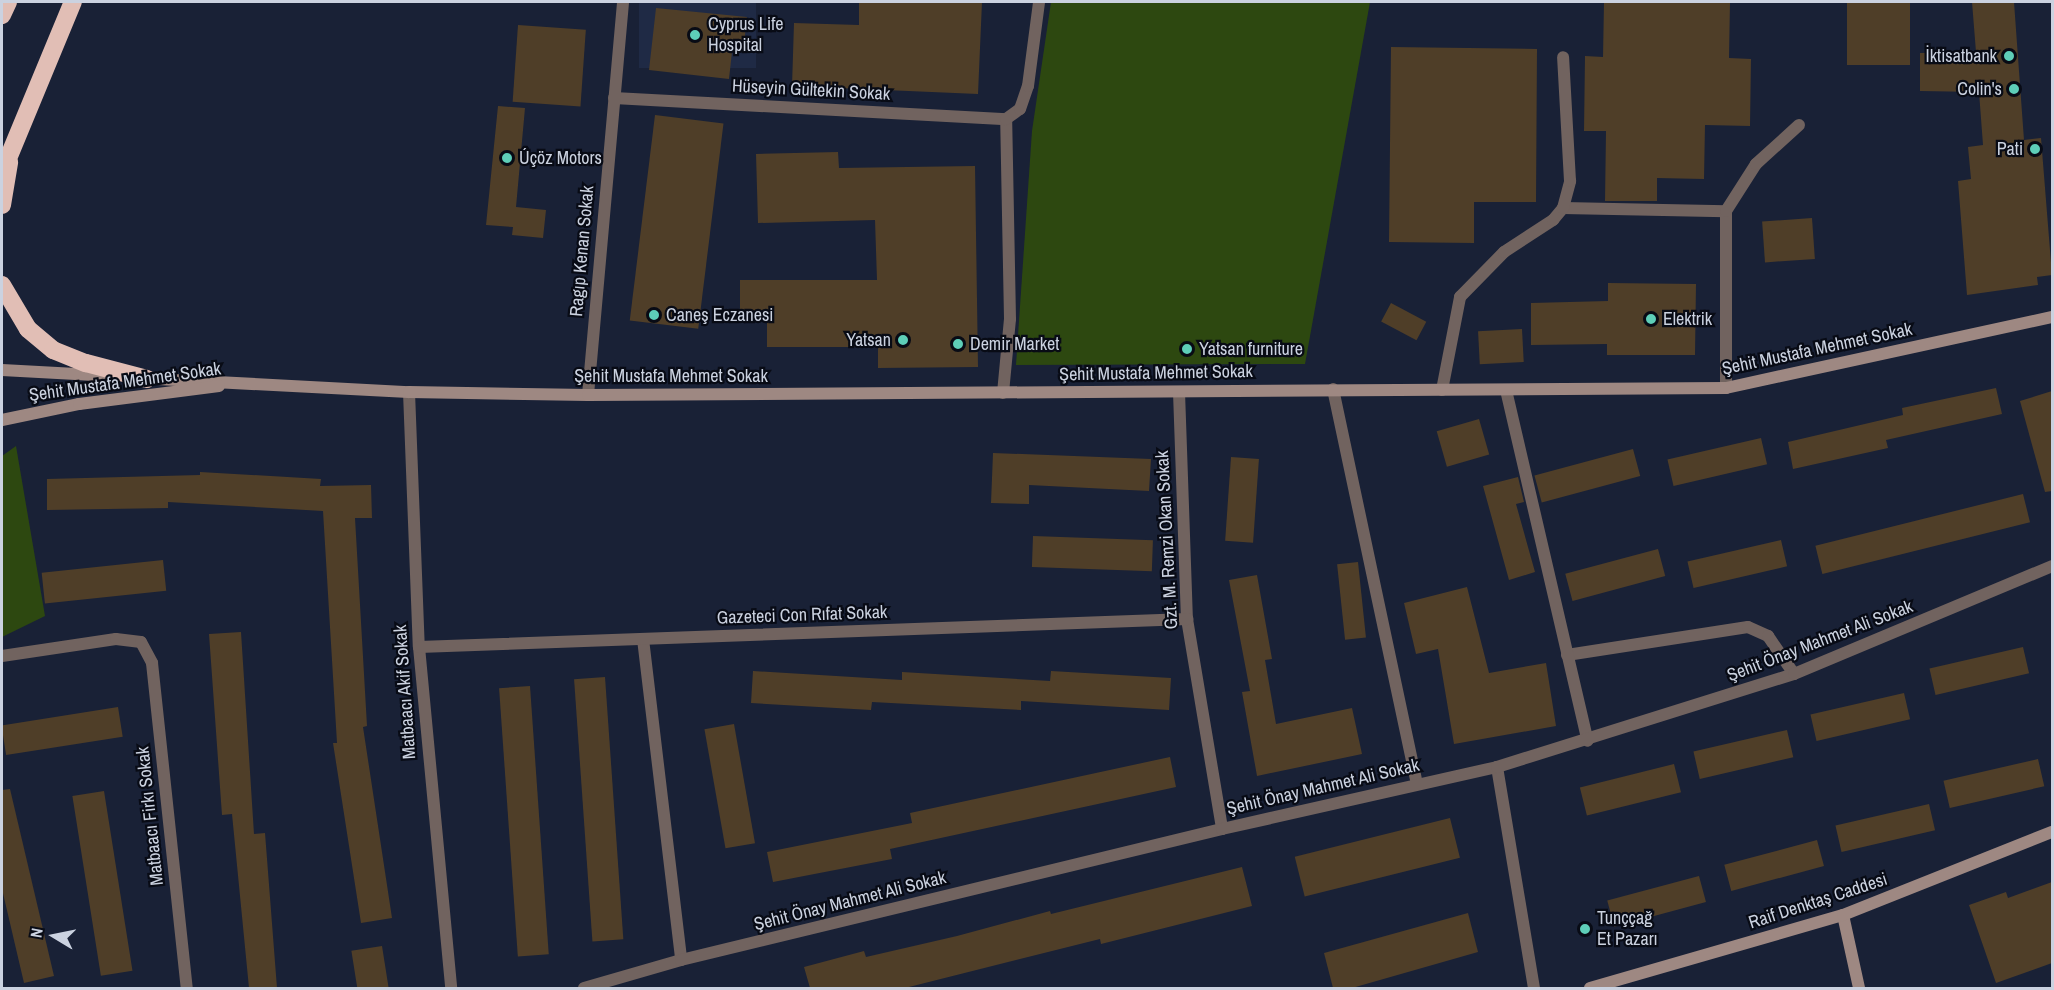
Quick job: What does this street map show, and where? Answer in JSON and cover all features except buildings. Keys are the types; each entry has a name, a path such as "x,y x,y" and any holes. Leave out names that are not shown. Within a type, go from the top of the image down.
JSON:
{"highway":[{"path":"2,15 8,2"},
{"path":"2,173 74,2"},
{"path":"2,205 11,149"},
{"path":"2,285 28,329 53,350 86,363 147,379"}],"main road":[{"name":"Şehit Mustafa Mehmet Sokak","path":"2,370 147,379 253,381 409,392 588,395 1726,388 2052,317"},
{"name":"Şehit Mustafa Mehmet Sokak","path":"2,420 79,404 253,381"},
{"name":"Raif Denktaş Caddesi","path":"1593,988 1843,915 2052,832"},
{"path":"1843,915 1860,988"}],"street":[{"name":"Ragıp Kenan Sokak","path":"588,395 623,2"},
{"path":"1002,393 1010,319 1006,119 1020,109 1028,86 1039,2"},
{"path":"1442,390 1460,297 1504,252 1553,220 1563,208 1570,181 1563,57"},
{"name":"Hüseyin Gültekin Sokak","path":"614,98 1006,119"},
{"path":"1726,388 1726,211 1756,164 1799,125"},
{"path":"1563,208 1726,211"},
{"path":"1333,389 1417,784"},
{"path":"1506,390 1588,741"},
{"name":"Matbaacı Akif Sokak","path":"409,392 418,647 451,988"},
{"name":"Gzt. M. Remzi Okan Sokak","path":"1179,392 1187,619 1222,829"},
{"name":"Şehit Önay Mahmet Ali Sokak","path":"584,988 681,960 1222,829 1497,767 1588,741 1794,674 2052,566"},
{"name":"Gazeteci Con Rıfat Sokak","path":"418,647 1187,619"},
{"path":"1568,655 1748,627 1768,636 1794,674"},
{"name":"Matbaacı Firkı Sokak","path":"2,656 116,639 141,642 152,663 187,988"},
{"path":"643,639 681,960"},
{"path":"1497,767 1534,988"}],"shaded area":[{"name":"Cyprus Life Hospital","path":"639,2 756,2 756,68 639,68"}],"green space":[{"path":"1051,2 1370,2 1305,364 1016,365 1032,131"},
{"path":"16,446 45,616 2,637 2,456"}],"place":[{"name":"Cyprus Life Hospital","path":"695,35"},
{"name":"İktisatbank","path":"2009,56"},
{"name":"Colin's","path":"2014,89"},
{"name":"Pati","path":"2035,149"},
{"name":"Úçöz Motors","path":"507,158"},
{"name":"Caneş Eczanesi","path":"654,315"},
{"name":"Elektrik","path":"1651,319"},
{"name":"Yatsan","path":"903,340"},
{"name":"Demir Market","path":"958,344"},
{"name":"Yatsan furniture","path":"1187,349"},
{"name":"Tunççağ Et Pazarı","path":"1585,929"}]}
